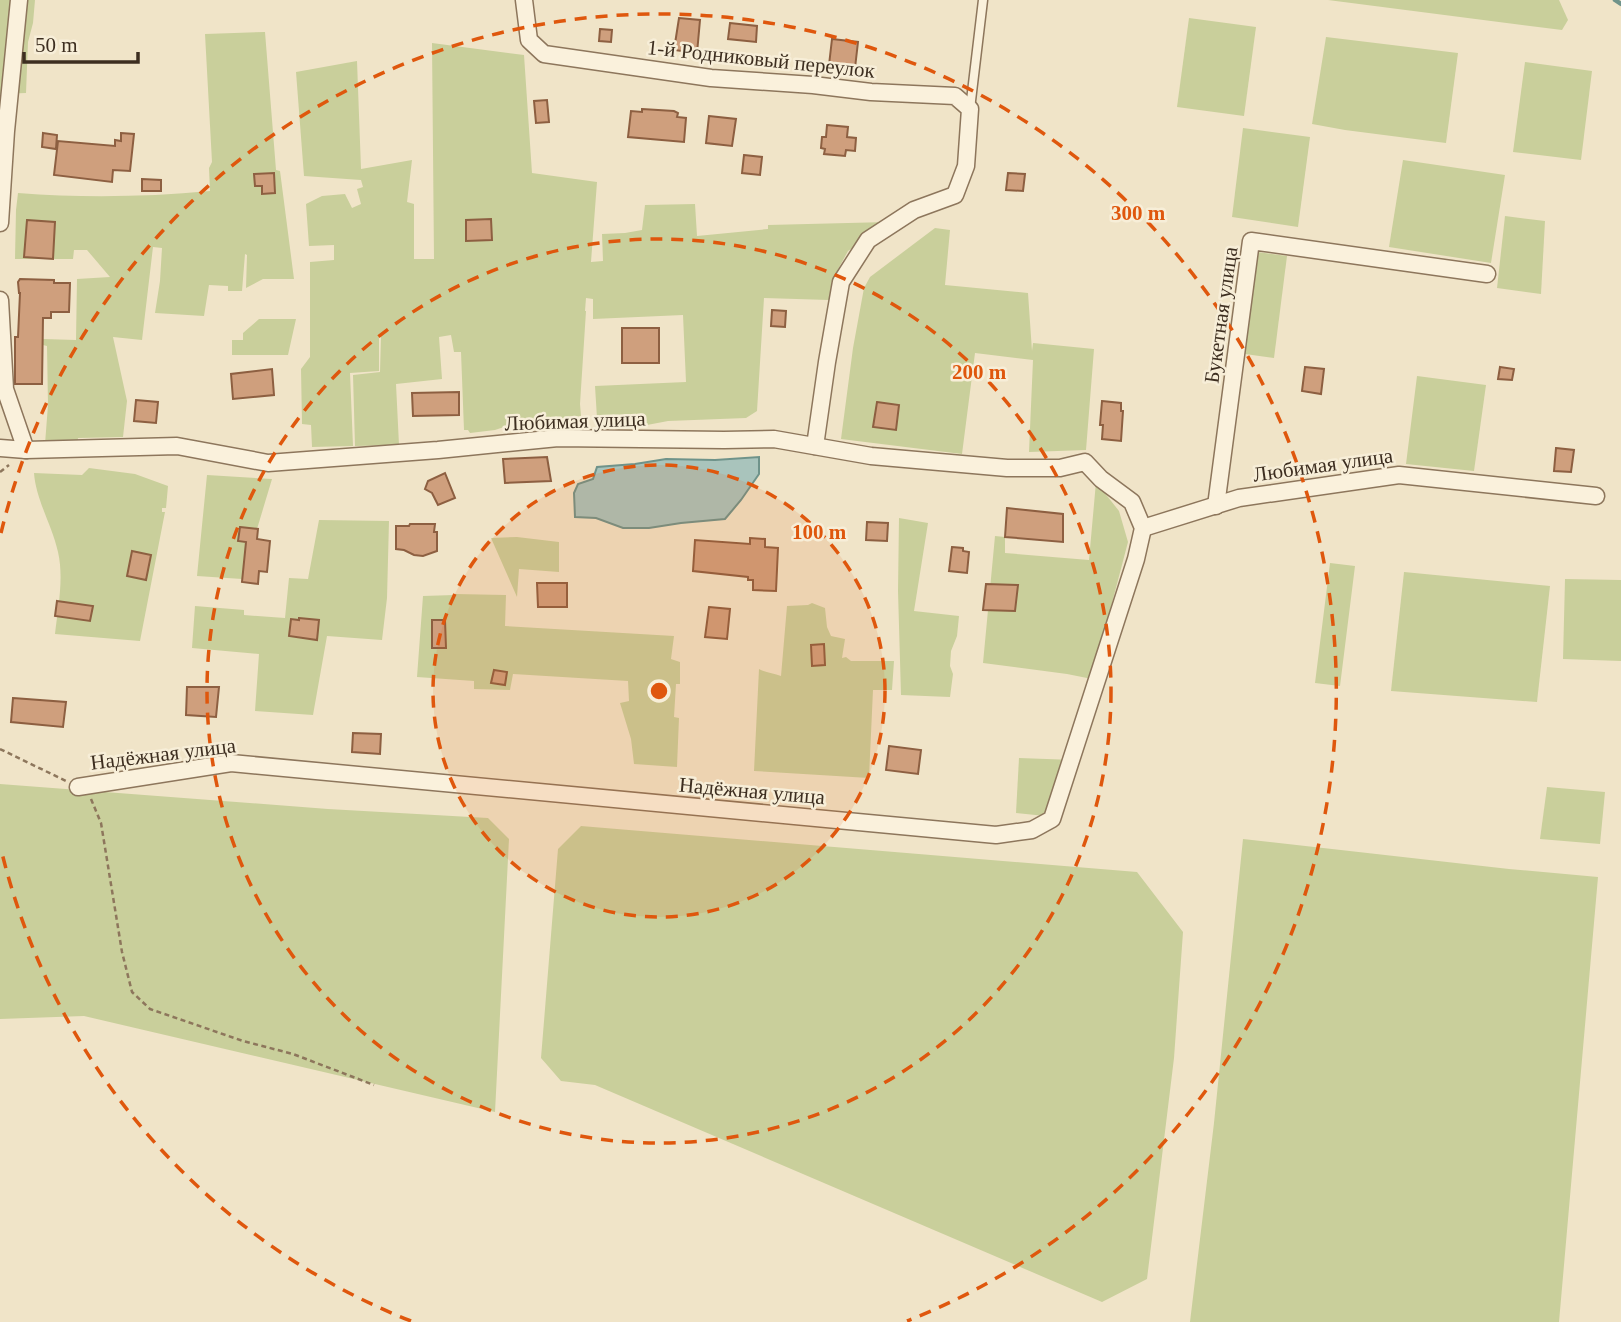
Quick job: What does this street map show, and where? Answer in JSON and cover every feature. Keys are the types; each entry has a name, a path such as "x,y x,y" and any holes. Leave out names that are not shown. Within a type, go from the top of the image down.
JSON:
{"street":[{"path":"0,223 4,108 19,0"},
{"name":"1-й Родниковый переулок","path":"524,0 530,40 544,54 711,78 870,92 955,96 970,109"},
{"path":"815,446 841,282 868,240 915,210 955,195 966,166 970,109"},
{"name":"Букетная улица","path":"1216,506 1251,241 1487,274"},
{"path":"0,300 5,389 26,450"},
{"name":"Любимая улица","path":"0,448 26,450 177,446 268,463 558,438 774,439 871,456 1007,468 1060,468 1085,462 1101,480 1132,502 1143,528 1239,498 1399,475 1596,496"},
{"name":"Надёжная улица","path":"78,787 230,763 996,835 1032,830 1052,819 1136,559 1143,528"}],"lane":[{"path":"970,109 983,0"}],"path":[{"path":"0,749 78,787 90,797 101,823 122,952 132,992 150,1009 243,1041 293,1054 374,1085"}],"green space":[{"path":"0,0 35,0 28,42 26,93 0,94"},
{"path":"1328,0 1559,0 1568,20 1562,30"},
{"path":"1189,18 1256,27 1244,116 1177,107"},
{"path":"265,32 276,170 280,171 294,279 263,279 246,288 245,254 242,291 228,291 228,286 209,285 204,316 155,313 162,248 153,247 142,340 113,337 127,401 123,437 78,438 77,445 45,444 48,405 47,346 43,345 43,339 76,340 77,279 110,277 87,250 74,250 73,259 15,259 18,193 114,196 210,191 209,168 212,162 205,34"},
{"path":"1326,37 1458,53 1446,143 1312,124"},
{"path":"432,43 524,55 532,173 597,182 591,262 603,261 602,234 642,230 645,205 695,204 697,236 768,229 768,225 888,222 848,251 832,280 829,300 764,298 757,411 746,418 668,421 647,425 597,418 595,386 686,382 683,315 593,319 593,299 586,298 581,416 513,424 495,430 470,433 464,430 461,352 454,352 451,335 439,337 442,379 396,384 399,445 355,446 353,375 380,372 379,334 379,371 350,373 353,446 312,447 311,425 302,424 301,369 310,357 310,262 334,260 334,245 309,246 306,204 322,196 345,194 352,208 361,204 357,189 363,187 361,180 304,176 296,72 357,61 361,169 412,160 407,202 414,204 414,259 434,259"},
{"path":"1525,62 1592,71 1581,160 1513,152"},
{"path":"1243,128 1310,137 1298,227 1232,217"},
{"path":"1403,160 1505,175 1491,263 1389,247"},
{"path":"1505,216 1545,221 1541,294 1497,288"},
{"path":"935,228 950,230 945,285 1028,293 1032,351 1033,343 1094,349 1086,450 1029,452 1033,360 975,353 962,454 841,439 864,288 870,277"},
{"path":"1257,252 1287,256 1274,358 1245,354"},
{"path":"259,319 296,319 288,355 232,355 232,340 243,340 243,333"},
{"path":"1417,376 1486,385 1474,471 1406,464"},
{"path":"89,468 135,474 168,486 140,641 55,634 60,593 60,562 34,473 82,475"},
{"path":"207,475 272,479 257,529 254,559 242,579 197,576"},
{"path":"1096,482 1119,511 1128,542 1092,679 983,663 995,536 1005,537 1005,553 1089,560"},
{"path":"899,518 928,523 914,611 959,616 957,636 951,651 950,666 953,674 950,697 901,695"},
{"path":"319,520 389,521 387,598 382,640 327,636 313,715 255,711 259,654 192,648 195,606 244,610 244,615 285,618 289,578 308,579"},
{"path":"517,537 559,542 559,572 519,569 517,597 491,538"},
{"path":"1330,563 1355,566 1340,686 1315,683"},
{"path":"1404,572 1550,586 1537,702 1391,691"},
{"path":"1565,579 1621,580 1621,661 1563,659"},
{"path":"506,595 505,626 674,636 671,659 680,662 680,684 676,684 674,717 679,718 677,767 634,764 631,739 620,703 629,701 628,681 513,674 510,690 474,689 474,681 417,677 423,596"},
{"path":"812,603 825,608 831,636 845,639 842,658 846,657 851,661 894,661 892,690 873,690 869,778 754,771 759,669 781,676 787,606"},
{"path":"1019,758 1074,760 1055,817 1016,813"},
{"path":"0,784 328,809 488,818 509,839 495,1112 84,1016 0,1019"},
{"path":"1547,787 1605,792 1600,844 1540,839"},
{"path":"581,826 1137,872 1183,932 1174,1058 1147,1279 1102,1302 595,1085 561,1081 541,1058 558,849"},
{"path":"1243,839 1598,877 1559,1322 1190,1322 1214,1123"}],"water":[{"path":"759,457 759,474 725,519 649,528 623,528 596,518 575,517 574,493 578,484 593,479 597,467 666,459"}],"building":[{"path":"679,18 700,20 697,53 674,50"},
{"path":"730,23 757,26 756,42 728,39"},
{"path":"600,29 612,30 611,42 599,41"},
{"path":"832,39 858,42 855,68 829,65"},
{"path":"547,100 549,122 536,123 534,101"},
{"path":"642,109 674,111 678,113 677,117 686,118 684,142 628,137 631,111 642,112"},
{"path":"709,116 736,119 732,146 706,143"},
{"path":"827,125 848,127 847,137 856,138 855,151 846,150 845,156 824,154 825,149 821,148 822,137 826,137"},
{"path":"43,133 57,135 56,149 42,147"},
{"path":"121,133 134,134 130,171 113,170 112,182 54,175 58,141 115,146 115,140 121,141"},
{"path":"744,155 762,157 760,175 742,173"},
{"path":"274,173 275,193 262,194 262,186 255,186 254,174"},
{"path":"1008,173 1025,174 1023,191 1006,190"},
{"path":"142,179 161,180 161,191 142,191"},
{"path":"491,219 492,240 466,241 466,220"},
{"path":"27,220 55,222 53,259 24,257"},
{"path":"20,279 70,283 69,312 51,312 51,318 43,318 42,384 15,384 15,337 18,337"},
{"path":"772,310 786,311 785,327 771,326"},
{"path":"622,328 659,328 659,363 622,363"},
{"path":"1305,367 1324,369 1321,394 1302,391"},
{"path":"1500,367 1514,369 1512,380 1498,379"},
{"path":"272,369 274,395 233,399 231,374"},
{"path":"459,392 459,415 413,416 412,393"},
{"path":"136,400 158,402 156,423 134,421"},
{"path":"1102,401 1121,403 1121,441 1102,439"},
{"path":"877,402 899,405 896,430 873,427"},
{"path":"1556,448 1574,450 1571,472 1554,471"},
{"path":"547,457 551,481 505,483 503,459"},
{"path":"445,473 455,498 438,505 432,493 425,489 428,481"},
{"path":"1007,508 1063,514 1063,542 1005,537"},
{"path":"867,522 888,523 887,541 866,540"},
{"path":"435,524 437,551 423,556 396,549 396,526"},
{"path":"240,527 258,529 257,539 270,541 267,572 259,571 258,584 242,582 246,542 238,541"},
{"path":"750,538 765,539 765,547 778,548 776,591 753,590 753,580 748,580 748,577 693,571 695,540 750,544"},
{"path":"952,547 963,548 963,551 969,552 967,573 949,571"},
{"path":"132,551 151,555 146,580 127,576"},
{"path":"537,583 567,583 567,607 538,607"},
{"path":"986,584 1018,585 1015,611 983,610"},
{"path":"57,601 93,606 90,621 55,616"},
{"path":"709,607 730,609 727,639 705,637"},
{"path":"291,619 319,620 317,640 289,636"},
{"path":"432,620 445,620 446,648 432,648"},
{"path":"824,644 825,665 812,666 811,645"},
{"path":"494,670 507,672 505,685 491,683"},
{"path":"187,687 219,687 216,717 186,715"},
{"path":"13,698 66,702 63,727 11,722"},
{"path":"353,733 381,734 380,754 352,752"},
{"path":"889,746 921,750 918,774 886,770"}],"waterway":[{"path":"1615,0 1621,4"}]}
